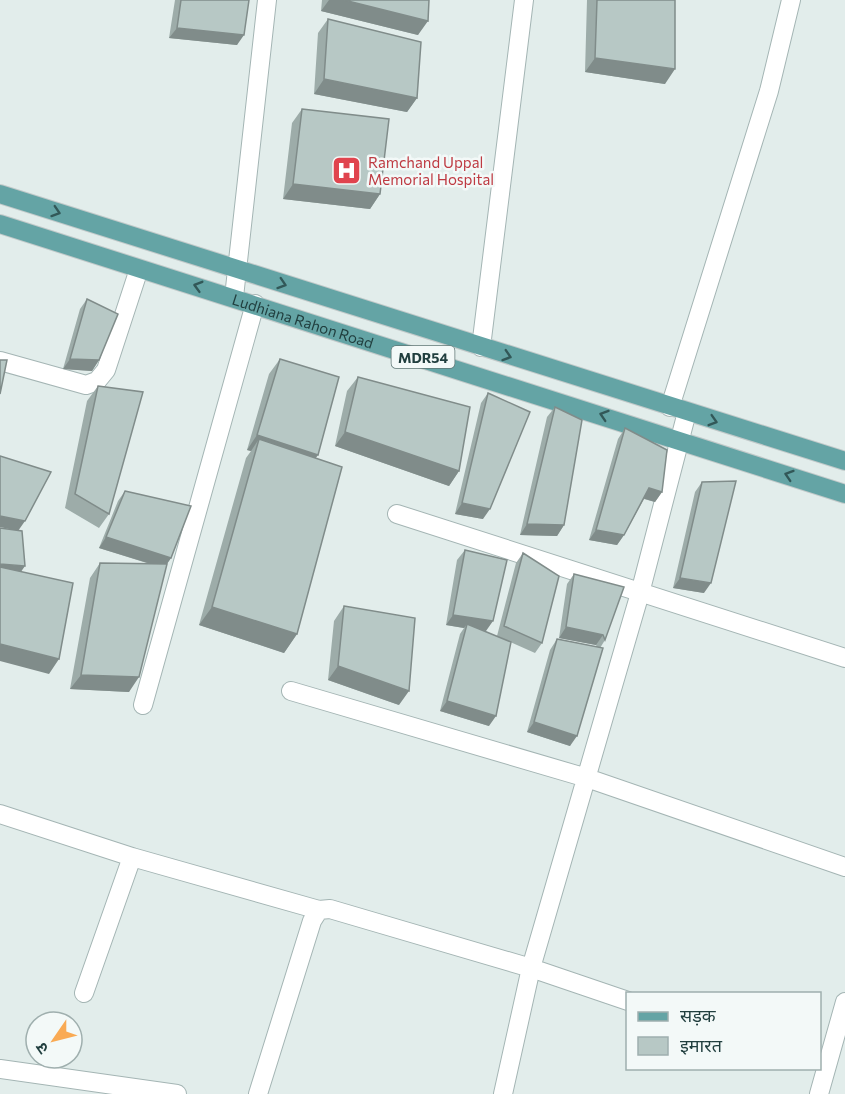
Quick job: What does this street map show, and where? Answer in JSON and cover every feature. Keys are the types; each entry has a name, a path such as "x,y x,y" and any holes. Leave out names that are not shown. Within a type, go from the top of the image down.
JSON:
{"main road":[{"name":"Ludhiana Rahon Road","path":"0,194 845,461"},
{"name":"Ludhiana Rahon Road","path":"0,224 679,439 845,494"}],"street":[{"path":"234,297 267,0"},
{"path":"481,347 524,0"},
{"path":"503,1094 531,968 640,593 679,439 678,410 769,91 790,0"},
{"path":"0,361 87,385 97,381 106,370 139,269"},
{"path":"143,705 255,304"},
{"path":"398,513 845,658"},
{"path":"291,691 587,778 845,867"},
{"path":"0,814 132,857 319,910 330,909 531,968 626,1001"},
{"path":"84,993 132,857"},
{"path":"258,1094 312,921 319,910"},
{"path":"819,1094 822,1069 845,1002"},
{"path":"0,1069 177,1094"}],"building":[{"path":"181,0 249,0 244,35 177,28"},
{"path":"344,0 429,0 428,21"},
{"path":"597,0 675,0 675,69 595,58"},
{"path":"328,19 421,42 417,98 324,79"},
{"path":"302,109 389,119 380,194 293,184"},
{"path":"87,299 118,314 99,360 70,359"},
{"path":"280,359 339,377 318,455 257,435"},
{"path":"0,360 7,360 0,394"},
{"path":"358,377 470,407 459,471 345,432"},
{"path":"98,386 143,392 109,514 75,494"},
{"path":"488,393 530,412 490,509 462,503"},
{"path":"555,407 582,420 564,525 527,524"},
{"path":"625,428 667,450 662,492 649,488 624,535 596,530"},
{"path":"259,439 342,467 297,634 212,607"},
{"path":"0,456 51,472 25,521 0,516"},
{"path":"736,481 711,583 680,578 702,482"},
{"path":"125,491 191,506 171,558 106,537"},
{"path":"0,528 22,531 25,566 0,564"},
{"path":"465,550 507,560 493,621 453,615"},
{"path":"523,553 559,576 542,643 504,626"},
{"path":"100,563 167,564 139,677 81,675"},
{"path":"0,567 73,583 59,659 0,644"},
{"path":"574,574 624,587 605,640 603,635 566,627"},
{"path":"344,606 415,618 409,691 338,666"},
{"path":"467,624 511,642 496,716 447,701"},
{"path":"557,639 603,648 577,736 534,722"}],"place":[{"name":"Ramchand Uppal Memorial Hospital","path":"347,171"}]}
